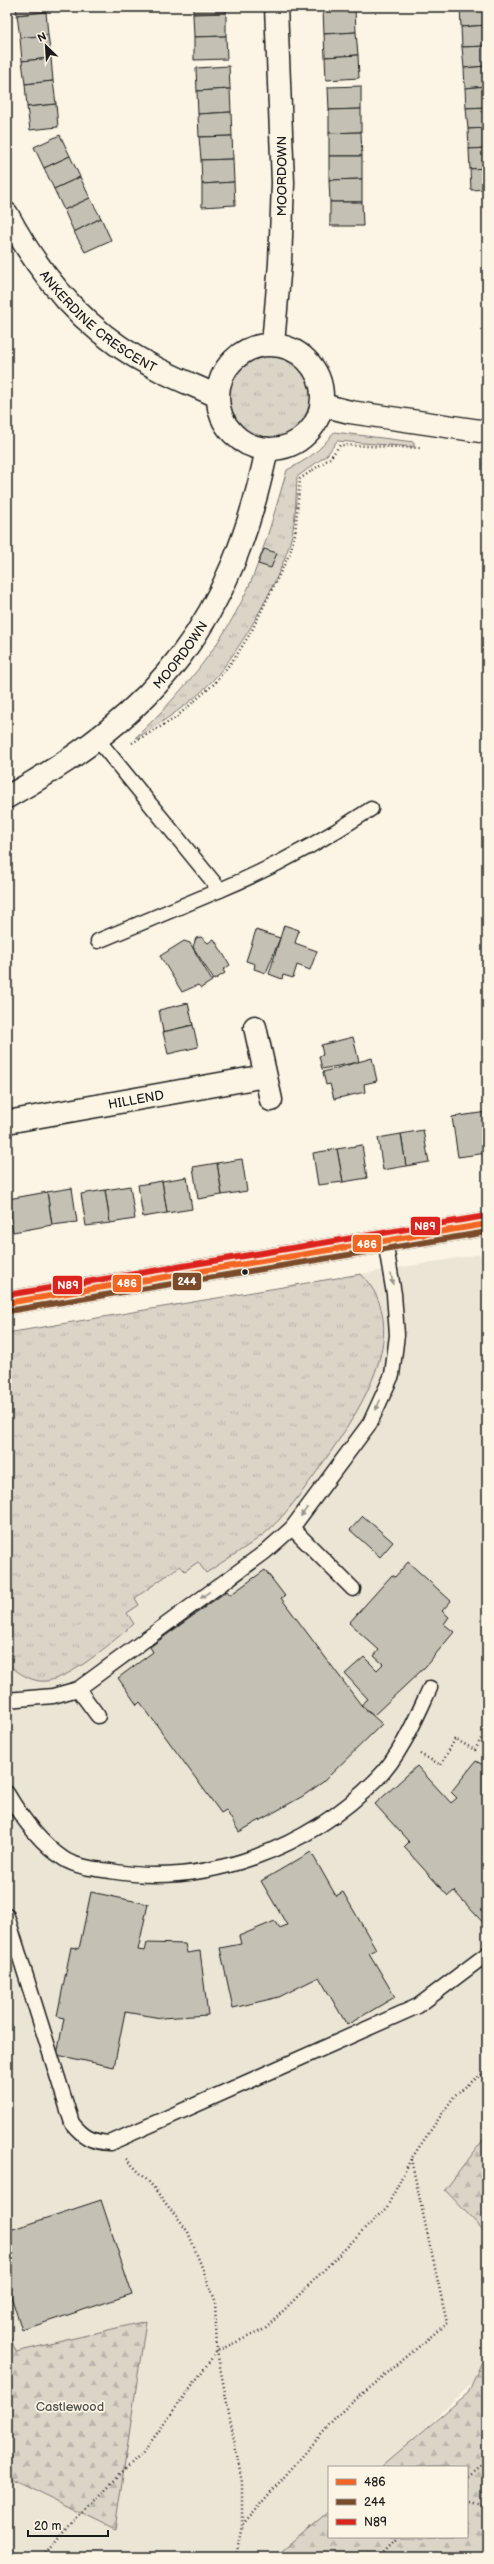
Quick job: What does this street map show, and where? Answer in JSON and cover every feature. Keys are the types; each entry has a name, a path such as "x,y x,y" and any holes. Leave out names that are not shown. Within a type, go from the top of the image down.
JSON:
{"street":[{"name":"MOORDOWN","path":"273,344 280,263 283,183 276,7"},
{"name":"ANKERDINE CRESCENT","path":"7,214 24,247 60,295 100,334 152,367 217,396"},
{"path":"273,344 287,347 300,354 311,364 319,377 322,391 322,405 317,420 308,433 289,445 267,449 251,446 232,432 220,412 217,396 220,380 228,365 241,354 256,346 273,344"},
{"path":"322,405 350,412 487,432"},
{"name":"MOORDOWN","path":"7,797 50,773 98,740 145,698 188,647 217,601 240,550 257,498 267,449"},
{"path":"254,1027 271,1100"},
{"name":"HILLEND","path":"7,1122 265,1076"},
{"path":"7,1304 487,1224"}],"lane":[{"path":"98,740 220,890"},
{"path":"98,941 260,873 323,840 371,809"},
{"path":"7,1700 53,1696 78,1689 265,1552 292,1528 370,1423 392,1376 397,1335 394,1294 385,1241"},
{"path":"292,1528 353,1589"},
{"path":"8,1799 44,1843 65,1860 92,1868 142,1875 169,1876 200,1872 249,1860 283,1846 314,1828 343,1809 378,1779 402,1744 430,1688"},
{"path":"78,1689 98,1716"},
{"path":"7,1916 72,2123 81,2135 95,2142 110,2143 418,2006 487,1954"}],"path":[{"path":"115,725 133,744 174,719 214,683 236,656 251,632 290,553 296,528 300,479 330,458 340,445 422,450 427,423"},
{"path":"402,1744 441,1765 455,1739 475,1750 484,1733 487,1735"},
{"path":"43,2557 69,2524 142,2454 217,2351 265,2328 387,2207 411,2159 455,2095 487,2070"},
{"path":"110,2143 150,2184 188,2232 215,2300 217,2351 242,2482 242,2525 236,2557"},
{"path":"242,2525 342,2412 447,2323 411,2159"},
{"path":"468,2475 487,2460"},
{"path":"468,2501 487,2506"},
{"path":"379,2557 397,2538"}],"shaded area":[{"path":"487,1253 487,2368 388,2466 328,2466 328,2530 308,2557 7,2557 7,1333"}],"green space":[{"path":"270,355 286,358 300,367 309,381 312,397 309,413 300,427 286,436 270,439 254,436 240,427 231,413 228,397 231,381 240,367 254,358"},
{"path":"334,432 414,442 414,447 337,441 327,455 297,477 294,521 287,552 280,571 260,612 248,632 224,667 204,689 176,712 137,738 136,737 187,684 230,624 257,566 287,470 301,463 313,454 324,445"},
{"path":"361,1274 377,1297 383,1321 382,1347 375,1373 364,1399 334,1446 308,1484 279,1520 264,1534 206,1573 198,1562 185,1571 180,1566 135,1598 139,1605 127,1613 134,1624 73,1671 51,1680 39,1681 16,1671 7,1663 7,1333"},
{"path":"487,2135 487,2234 445,2190"},
{"name":"Castlewood","path":"146,2321 115,2529 7,2476 7,2329 16,2352"},
{"path":"487,2350 487,2557 275,2557 328,2512 328,2538 468,2538 468,2466 382,2466 468,2393"}],"building":[{"path":"16,7 45,7 46,12 17,15"},
{"path":"193,7 226,7 226,13 193,14"},
{"path":"323,7 355,7 355,8 323,10"},
{"path":"460,7 487,7 487,25 461,27"},
{"path":"355,8 356,32 324,34 323,10"},
{"path":"46,12 48,35 20,38 17,15"},
{"path":"226,13 226,36 194,37 193,14"},
{"path":"487,25 487,46 462,47 461,27"},
{"path":"356,32 358,55 325,57 324,34"},
{"path":"48,35 51,58 22,61 20,38"},
{"path":"226,36 227,59 194,60 194,37"},
{"path":"487,46 487,66 464,68 462,47"},
{"path":"358,55 359,78 326,80 325,57"},
{"path":"51,58 53,81 25,84 22,61"},
{"path":"229,66 230,89 197,91 196,68"},
{"path":"487,66 487,86 465,88 464,68"},
{"path":"53,81 56,104 27,107 25,84"},
{"path":"361,86 361,109 329,110 328,87"},
{"path":"487,86 487,107 466,108 465,88"},
{"path":"230,89 231,112 198,114 197,91"},
{"path":"56,104 58,127 30,130 27,107"},
{"path":"487,107 487,128 468,129 466,108"},
{"path":"361,109 361,132 329,133 329,110"},
{"path":"231,112 232,136 199,137 198,114"},
{"path":"487,128 487,148 469,149 468,129"},
{"path":"361,132 362,156 329,156 329,133"},
{"path":"60,135 70,156 44,168 34,147"},
{"path":"232,136 233,159 201,160 199,137"},
{"path":"487,148 487,168 470,169 469,149"},
{"path":"70,156 80,177 54,189 44,168"},
{"path":"329,156 362,156 362,179 329,180"},
{"path":"233,159 234,182 202,184 201,160"},
{"path":"487,168 487,189 471,190 470,169"},
{"path":"80,177 90,198 64,210 54,189"},
{"path":"362,179 362,202 330,202 329,180"},
{"path":"234,182 235,205 202,207 202,184"},
{"path":"90,198 101,218 74,232 64,210"},
{"path":"330,202 362,202 363,226 330,226"},
{"path":"101,218 111,240 85,252 74,232"},
{"path":"264,549 277,553 271,568 258,564"},
{"path":"284,925 299,930 295,943 317,951 310,970 297,965 293,978 283,975 282,979 269,974"},
{"path":"256,930 280,938 266,973 254,969 255,964 246,961"},
{"path":"201,937 208,943 214,939 230,965 223,970 225,973 214,980 193,947 196,938"},
{"path":"184,941 190,943 212,981 201,988 198,985 182,992 160,956"},
{"path":"188,1003 193,1025 163,1032 159,1010"},
{"path":"193,1025 198,1047 168,1054 163,1032"},
{"path":"353,1037 359,1062 322,1069 319,1056 323,1055 321,1045"},
{"path":"372,1058 377,1081 364,1084 365,1092 334,1099 330,1084 326,1085 323,1072"},
{"path":"487,1112 487,1153 458,1157 452,1117"},
{"path":"423,1130 429,1162 406,1166 401,1134"},
{"path":"401,1134 406,1166 383,1170 378,1138"},
{"path":"362,1145 367,1178 343,1182 337,1149"},
{"path":"337,1149 343,1182 318,1185 313,1153"},
{"path":"242,1159 247,1191 222,1195 217,1163"},
{"path":"217,1163 222,1195 198,1199 193,1167"},
{"path":"187,1177 192,1209 167,1213 162,1181"},
{"path":"162,1181 167,1213 143,1217 138,1185"},
{"path":"130,1186 135,1219 110,1223 105,1190"},
{"path":"72,1188 77,1222 52,1225 47,1192"},
{"path":"105,1190 110,1223 86,1226 81,1194"},
{"path":"47,1192 52,1225 13,1232 8,1199"},
{"path":"363,1516 393,1542 380,1557 350,1530"},
{"path":"408,1562 451,1601 442,1611 449,1617 444,1624 454,1632 425,1667 374,1715 361,1705 368,1699 345,1674 364,1657 377,1670 383,1664 374,1656 379,1650 349,1623 392,1575 395,1577"},
{"path":"265,1570 285,1596 281,1598 361,1705 382,1724 323,1782 303,1796 239,1832 226,1810 221,1813 140,1702 137,1705 118,1678 153,1652 150,1647 227,1591 230,1595"},
{"path":"487,1758 487,1927 454,1891 448,1896 404,1847 409,1842 375,1804 417,1766 451,1803 457,1798 451,1792 476,1761 483,1765"},
{"path":"311,1852 336,1896 343,1892 376,1949 369,1953 395,1997 347,2025 319,1977 279,1997 233,2008 220,1948 241,1944 239,1936 275,1921 280,1928 287,1925 261,1881"},
{"path":"91,1892 148,1904 138,1950 145,1951 147,1943 185,1944 187,1953 200,1951 208,2015 161,2018 125,2012 114,2067 57,2055 64,2018 57,2016 71,1947 79,1949"},
{"path":"101,2200 132,2294 22,2330 7,2284 7,2231"}],"transit line":[{"name":"N89","path":"7,1295 486,1216"},
{"name":"486","path":"7,1303 487,1224"},
{"name":"244","path":"8,1311 487,1232"}]}
